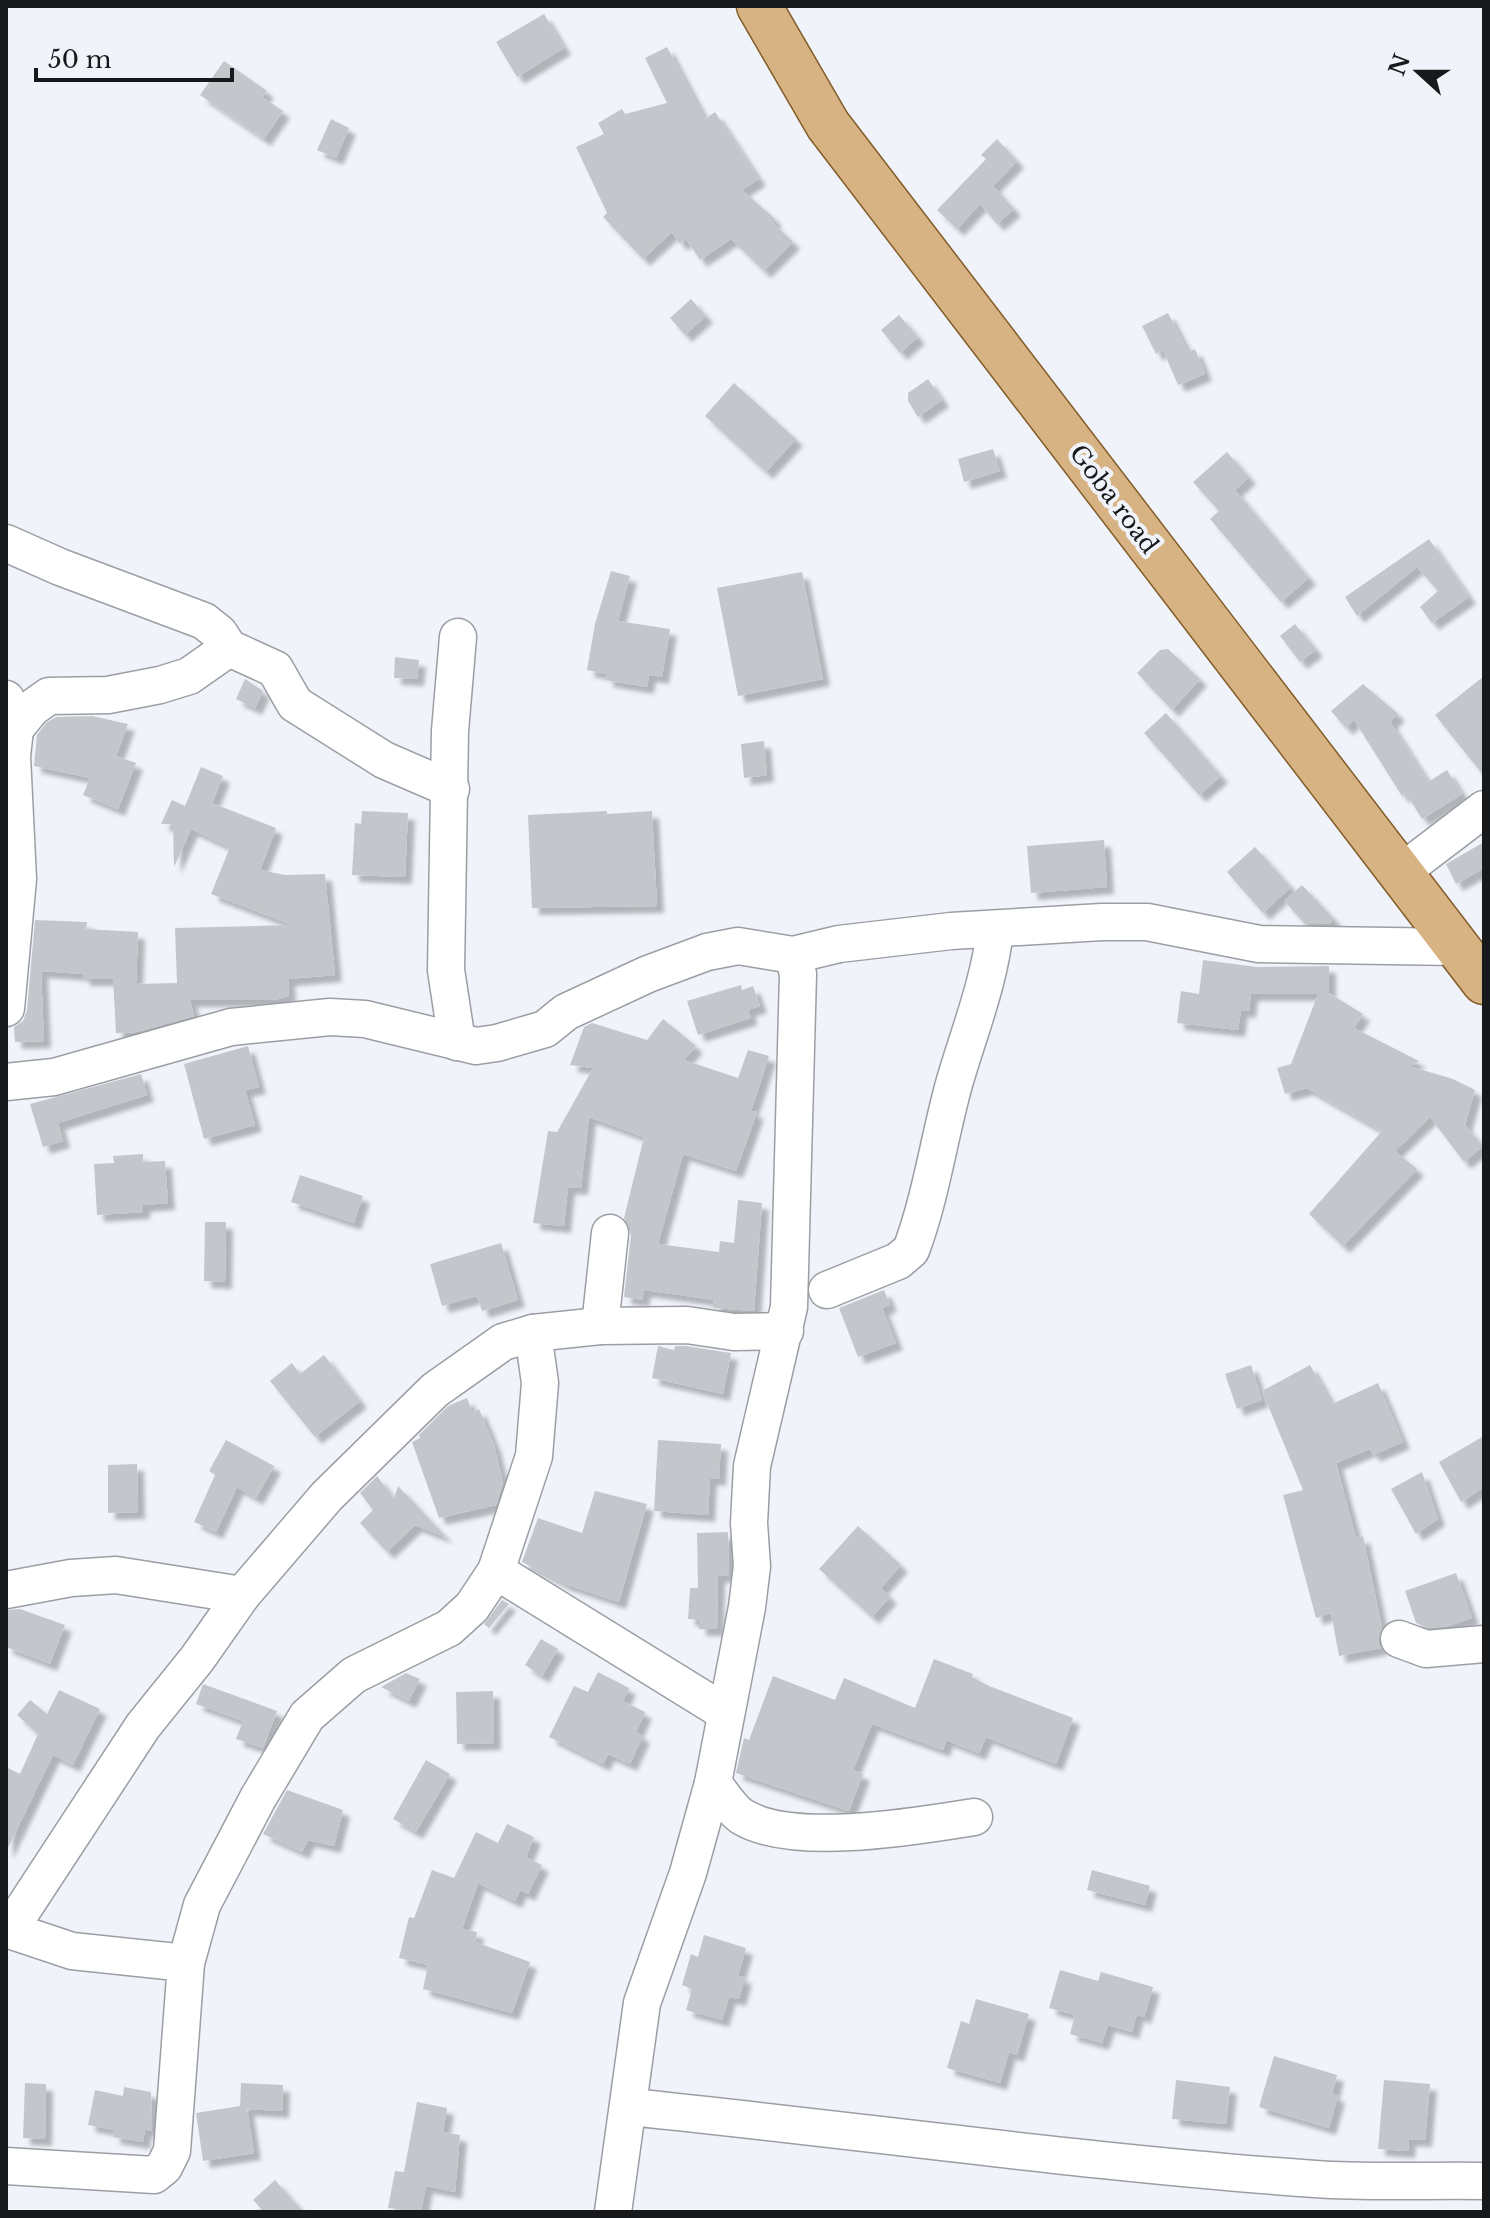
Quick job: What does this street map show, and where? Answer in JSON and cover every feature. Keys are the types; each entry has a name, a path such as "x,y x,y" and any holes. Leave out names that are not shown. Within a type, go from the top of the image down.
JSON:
{"main road":[{"name":"Goba road","path":"759,6 828,125 1484,982"}],"street":[{"path":"6,543 60,567 204,621 219,633 229,648 275,669 295,704 384,760 451,789"},
{"path":"457,1042 446,970 450,731 458,637"},
{"path":"6,1008 18,879 11,714 32,708 49,696 108,695 189,676 229,648"},
{"path":"1400,873 1484,809"},
{"path":"6,1082 54,1077 231,1027 330,1017 365,1019 476,1046 545,1029 566,1012 648,974 707,952 738,946 793,955 839,944 1075,923 1147,922 1259,944 1457,947"},
{"path":"827,1290 898,1261 911,1250 955,1082 992,962 995,930"},
{"path":"613,2212 630,2107 635,2040 642,2003 688,1873 713,1783 752,1566 749,1523 752,1466 789,1307 798,974 793,955"},
{"path":"600,1326 610,1233"},
{"path":"186,1963 72,1951 43,1944 8,1929 143,1726 290,1535 424,1401 503,1342 533,1333 600,1326 687,1325 734,1332 785,1331"},
{"path":"6,2166 154,2175 164,2167 172,2151 176,2116 186,1963 202,1905 265,1785 307,1716 354,1675 449,1628 472,1607 496,1571 534,1456 540,1383 533,1333"},
{"path":"496,1571 726,1713"},
{"path":"6,1590 71,1578 116,1575 242,1595"},
{"path":"1399,1639 1436,1650 1484,1644"},
{"path":"713,1783 741,1815 778,1829 890,1831 974,1817"},
{"path":"630,2107 884,2133 1053,2156 1205,2170 1319,2179 1484,2181"}],"building":[{"path":"544,14 564,48 517,77 496,42"},
{"path":"667,47 705,119 715,112 759,179 742,190 775,219 772,222 793,242 764,271 731,239 700,260 686,239 680,244 672,232 643,259 603,217 607,213 576,147 604,134 598,123 622,109 625,114 667,103 645,58"},
{"path":"224,61 267,91 262,97 283,111 264,139 200,95"},
{"path":"331,119 349,128 336,158 317,150"},
{"path":"997,139 1017,161 993,186 1014,209 997,224 980,204 957,229 937,210 986,159 981,155"},
{"path":"691,299 706,316 685,335 670,318"},
{"path":"1168,313 1188,352 1195,349 1205,374 1178,385 1163,350 1156,354 1142,326"},
{"path":"899,315 918,337 900,353 881,330"},
{"path":"928,379 942,400 918,417 908,401 908,393"},
{"path":"734,383 796,439 766,472 705,416"},
{"path":"993,449 1000,471 964,482 958,459"},
{"path":"1227,452 1249,477 1235,490 1309,578 1281,602 1210,519 1219,511 1193,482"},
{"path":"1429,539 1469,597 1432,623 1420,607 1438,591 1417,567 1357,616 1345,597"},
{"path":"611,571 630,576 618,621 670,629 662,677 649,675 647,687 606,680 607,674 587,670 595,624"},
{"path":"802,572 823,679 738,696 717,588"},
{"path":"1295,624 1316,650 1300,662 1280,636"},
{"path":"1168,649 1200,679 1172,710 1137,673 1160,650"},
{"path":"395,657 419,660 417,679 394,678"},
{"path":"1484,676 1484,776 1435,715"},
{"path":"245,679 263,691 255,708 236,699"},
{"path":"1363,684 1398,714 1390,722 1428,782 1447,770 1462,794 1422,819 1406,793 1402,796 1354,720 1346,728 1331,711"},
{"path":"1166,713 1221,776 1199,795 1144,733"},
{"path":"92,716 128,724 116,756 136,763 118,809 83,795 90,778 34,766 37,735 46,723 56,717"},
{"path":"764,741 767,775 744,778 741,744"},
{"path":"201,767 223,776 212,803 276,828 260,870 285,875 325,874 335,975 288,979 289,996 274,1000 190,1000 194,1016 136,1032 116,1033 113,979 83,979 83,974 41,971 44,1041 15,1042 14,1027 23,1021 27,1010 35,920 87,922 86,929 138,932 136,984 177,983 175,928 292,925 211,894 230,847 191,829 174,867 173,824 161,824 172,800 185,806"},
{"path":"362,811 408,813 405,877 352,875 355,823 361,824"},
{"path":"607,811 607,814 652,811 657,906 532,908 528,815"},
{"path":"1104,840 1107,887 1031,893 1027,846"},
{"path":"1484,842 1484,868 1456,884 1446,864"},
{"path":"1255,847 1291,887 1263,913 1227,872"},
{"path":"1302,885 1334,919 1329,924 1305,924 1284,901"},
{"path":"1203,960 1257,967 1329,966 1329,993 1363,1014 1354,1028 1419,1061 1409,1066 1453,1079 1475,1090 1465,1125 1483,1146 1464,1162 1430,1117 1395,1151 1417,1169 1343,1246 1309,1214 1382,1131 1307,1088 1285,1094 1277,1068 1291,1064 1318,994 1251,994 1249,1011 1241,1010 1238,1030 1177,1023 1181,991 1199,994"},
{"path":"741,985 742,990 753,986 760,1006 748,1010 751,1018 698,1035 687,1001"},
{"path":"663,1019 696,1046 684,1060 738,1078 748,1050 769,1056 751,1111 757,1112 736,1171 683,1154 658,1244 719,1252 720,1241 734,1243 738,1200 762,1203 754,1311 713,1308 714,1300 644,1290 642,1300 624,1297 631,1235 624,1218 644,1137 589,1117 581,1188 568,1187 564,1226 533,1223 548,1131 557,1132 593,1068 570,1065 584,1027 592,1023 647,1040"},
{"path":"248,1046 259,1087 245,1090 255,1125 204,1139 184,1064"},
{"path":"141,1074 147,1095 58,1123 63,1141 43,1147 30,1104"},
{"path":"143,1154 143,1162 165,1161 168,1203 143,1205 143,1212 97,1215 94,1164 114,1163 113,1156"},
{"path":"300,1175 363,1196 354,1223 291,1202"},
{"path":"205,1222 226,1222 225,1282 204,1281"},
{"path":"501,1243 518,1300 482,1311 477,1296 442,1306 430,1264"},
{"path":"884,1290 890,1305 882,1308 896,1343 858,1357 839,1308"},
{"path":"658,1346 674,1350 675,1346 686,1346 731,1353 723,1394 652,1378"},
{"path":"324,1355 360,1401 315,1437 270,1381 292,1363 300,1374"},
{"path":"1251,1365 1262,1400 1237,1409 1225,1374"},
{"path":"1310,1365 1332,1404 1378,1383 1403,1442 1373,1455 1370,1449 1336,1463 1356,1538 1363,1536 1382,1628 1378,1642 1381,1648 1339,1656 1331,1613 1316,1618 1283,1495 1303,1490 1262,1391"},
{"path":"467,1398 472,1412 479,1409 494,1445 503,1483 496,1505 439,1518 412,1442 420,1438 419,1435 448,1406"},
{"path":"1484,1436 1484,1487 1461,1502 1439,1462"},
{"path":"226,1440 274,1466 256,1498 237,1487 216,1532 194,1522 215,1475 209,1471"},
{"path":"658,1440 721,1444 719,1479 710,1478 708,1515 654,1511"},
{"path":"137,1464 138,1512 108,1513 108,1465"},
{"path":"1422,1472 1438,1519 1416,1534 1391,1489"},
{"path":"377,1476 394,1499 398,1486 446,1537 415,1525 387,1552 360,1523 373,1510 360,1493"},
{"path":"595,1491 647,1504 619,1602 565,1584 522,1562 538,1518 582,1533"},
{"path":"858,1526 901,1565 881,1588 890,1597 872,1617 819,1569"},
{"path":"728,1532 729,1575 718,1576 717,1629 699,1629 699,1620 688,1619 690,1588 698,1588 697,1533"},
{"path":"1456,1573 1472,1618 1429,1628 1416,1623 1405,1591"},
{"path":"502,1600 509,1604 489,1628 484,1624"},
{"path":"20,1609 65,1625 50,1664 6,1647 6,1610"},
{"path":"541,1639 558,1649 542,1676 525,1665"},
{"path":"934,1659 973,1674 972,1677 989,1686 1073,1718 1056,1764 986,1737 979,1753 946,1740 943,1750 872,1724 853,1770 863,1774 849,1811 736,1773 744,1738 749,1740 773,1676 835,1700 844,1678 915,1708"},
{"path":"598,1672 629,1688 623,1701 645,1712 636,1732 643,1736 630,1764 608,1754 603,1764 549,1737 574,1686 588,1692"},
{"path":"406,1673 420,1679 409,1701 381,1687"},
{"path":"203,1684 277,1711 263,1748 236,1739 243,1721 196,1704"},
{"path":"59,1690 100,1709 73,1765 53,1755 6,1852 6,1767 20,1774 38,1734 17,1715 30,1700 47,1714"},
{"path":"493,1691 494,1743 457,1744 456,1692"},
{"path":"426,1760 450,1774 416,1832 393,1819"},
{"path":"287,1790 343,1810 334,1846 308,1840 302,1852 263,1834"},
{"path":"507,1824 534,1837 526,1857 542,1865 528,1894 520,1890 515,1901 478,1883 462,1929 477,1932 475,1942 530,1962 512,2013 423,1989 428,1965 399,1958 409,1917 414,1918 432,1870 454,1878 476,1832 498,1843"},
{"path":"1092,1870 1150,1886 1145,1905 1087,1890"},
{"path":"704,1935 746,1948 738,1976 745,1977 739,1999 729,1997 722,2020 686,2010 692,1989 682,1985 691,1954 698,1957"},
{"path":"1060,1970 1098,1981 1101,1972 1153,1987 1144,2017 1137,2014 1132,2032 1108,2025 1102,2043 1070,2034 1075,2015 1049,2008"},
{"path":"976,1999 1029,2014 1017,2055 1009,2052 1000,2083 947,2068 961,2021 969,2024"},
{"path":"1274,2056 1337,2075 1332,2094 1338,2096 1329,2128 1259,2107"},
{"path":"1176,2080 1230,2087 1226,2124 1172,2119"},
{"path":"1384,2080 1430,2084 1425,2140 1409,2139 1408,2151 1378,2149"},
{"path":"25,2083 46,2084 45,2139 23,2138"},
{"path":"241,2083 283,2085 282,2111 247,2109 254,2153 203,2161 196,2113 240,2106"},
{"path":"124,2087 151,2092 152,2131 145,2129 143,2142 113,2137 114,2130 88,2125 95,2090 123,2096"},
{"path":"417,2102 447,2108 443,2132 460,2135 455,2192 426,2186 421,2212 388,2208 395,2171 404,2172"},
{"path":"275,2180 303,2212 264,2212 253,2200"}]}
